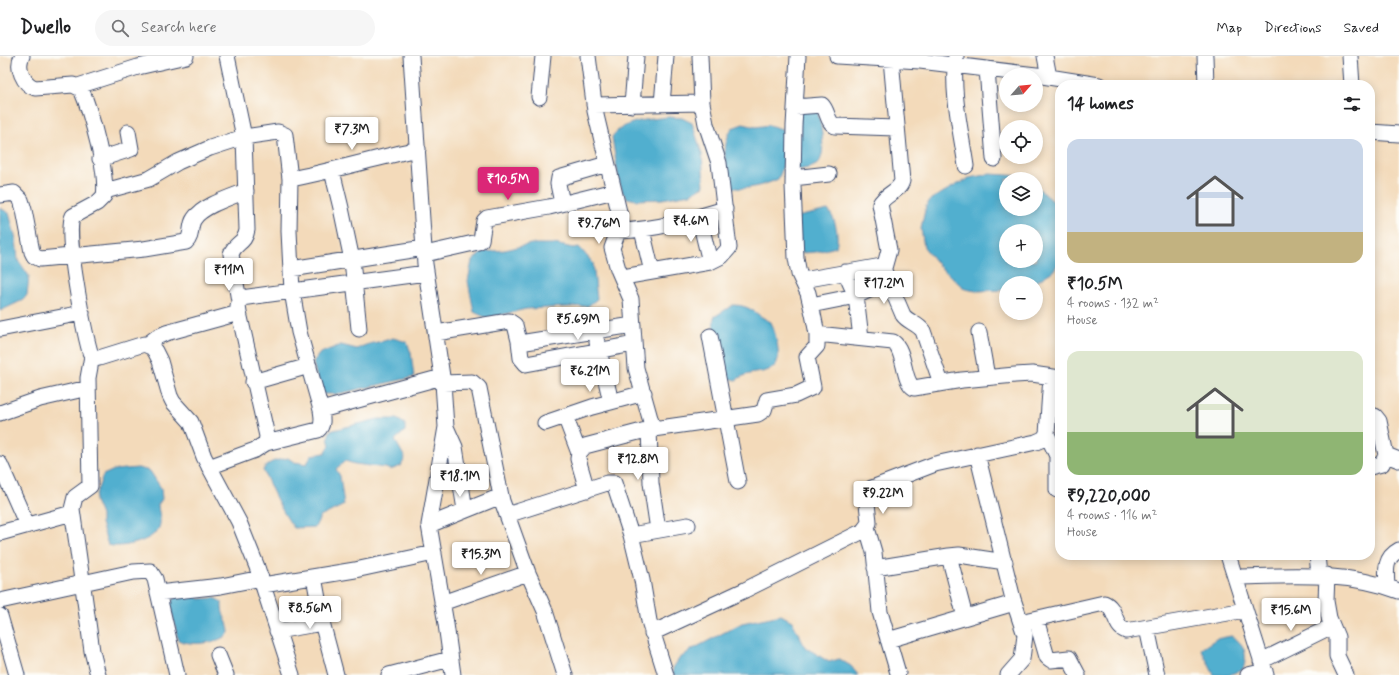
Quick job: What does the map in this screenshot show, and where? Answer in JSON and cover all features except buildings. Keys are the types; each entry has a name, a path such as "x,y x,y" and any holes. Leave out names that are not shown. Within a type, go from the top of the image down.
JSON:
{"street":[{"path":"22,56 20,65 22,76 30,86 34,88 78,86 138,62 186,56"},
{"path":"227,56 244,137 247,220 246,237 233,248 231,254 253,382 267,436 266,443"},
{"path":"411,56 426,273 436,333 446,427 429,525 452,675"},
{"path":"538,97 543,56"},
{"path":"588,56 594,105 620,216 618,231 612,248 631,299 636,368 644,393 651,429 651,483 658,530"},
{"path":"632,104 636,56"},
{"path":"662,104 666,56"},
{"path":"622,277 710,262 722,256 729,248 717,152 706,124 702,103 700,56"},
{"path":"578,453 585,446 651,429 761,413 764,410 767,400 796,395 811,388 813,384 807,357 817,346 817,334 811,305 803,280 797,268 793,178 798,56"},
{"path":"837,56 955,61 999,71"},
{"path":"1042,68 1045,56"},
{"path":"1205,56 1206,80"},
{"path":"1350,56 1352,80"},
{"path":"886,58 902,181 899,186 882,200 880,204 889,250 887,274 902,315 919,326 922,331 942,383"},
{"path":"955,61 956,101 966,166"},
{"path":"987,69 994,159"},
{"path":"1043,77 1063,80"},
{"path":"78,86 84,96 100,159 105,191 101,200 77,213 71,220 73,257 86,335 92,356 88,370 90,486 74,497 72,502 72,513 92,651 98,675"},
{"path":"594,105 702,103"},
{"path":"795,107 822,105 827,111 830,122 835,126 896,128"},
{"path":"100,159 131,149 128,132"},
{"path":"105,191 144,180 178,162 210,148 244,137 278,132 285,135 290,179 292,291 298,332 321,410 322,425 318,430 266,443 255,450 209,467"},
{"path":"1375,132 1399,134"},
{"path":"290,179 332,171 369,159 418,149"},
{"path":"562,203 559,178 607,164"},
{"path":"332,171 352,260 359,329"},
{"path":"793,178 829,174"},
{"path":"0,195 14,193 21,200 34,256 40,259 144,249 186,242 190,236 192,221 202,211 246,191"},
{"path":"291,269 478,242 481,240 483,225 487,218 614,191"},
{"path":"618,231 642,230 699,217 725,209"},
{"path":"699,217 710,262"},
{"path":"642,230 652,272"},
{"path":"803,280 879,266 887,274"},
{"path":"845,272 856,296 861,338"},
{"path":"92,356 95,359 134,345 148,344 157,337 166,333 239,307 245,296 426,273"},
{"path":"811,305 856,296 887,274"},
{"path":"0,329 82,313"},
{"path":"436,333 509,321 515,325 521,358 526,364 634,344"},
{"path":"519,341 526,342 633,325"},
{"path":"594,331 611,402"},
{"path":"979,332 987,377"},
{"path":"817,334 888,340 896,344 910,382 914,388 987,377 1032,374 1055,378"},
{"path":"710,336 738,482"},
{"path":"148,344 160,361 173,402 191,422 209,467 239,522 262,582 292,675"},
{"path":"253,382 308,366"},
{"path":"321,410 442,380 472,382 479,388 501,496 528,573 545,611 565,675"},
{"path":"898,673 880,612 874,552 867,528 869,523 868,491 872,488 935,464 1036,442 1043,439 1047,434 1055,384"},
{"path":"0,413 40,399 88,388"},
{"path":"545,423 644,393"},
{"path":"565,416 578,453 578,459 587,490"},
{"path":"1375,416 1379,420 1393,457 1382,464 1375,466"},
{"path":"446,427 455,447 465,510"},
{"path":"1047,434 1055,452"},
{"path":"977,454 1014,603 1028,621 1047,657 1051,660 1069,658 1078,675"},
{"path":"0,464 6,493 27,525"},
{"path":"507,515 607,483 614,483 622,502 631,535 652,633 666,675"},
{"path":"429,525 501,496"},
{"path":"0,533 72,513"},
{"path":"631,535 688,525"},
{"path":"652,633 745,590 856,535 867,528"},
{"path":"1235,577 1323,575 1393,588 1386,566 1391,555 1399,550"},
{"path":"158,593 314,577 434,553"},
{"path":"875,568 959,555 1005,562"},
{"path":"948,556 965,617"},
{"path":"1230,560 1264,669"},
{"path":"1318,560 1323,575 1327,610 1337,637 1337,656 1346,675"},
{"path":"0,601 82,582 146,570 153,574 177,675"},
{"path":"442,603 528,573"},
{"path":"314,577 322,623 336,675"},
{"path":"888,640 1014,603"},
{"path":"1028,621 1104,603 1111,608 1122,629 1126,631 1245,610"},
{"path":"0,616 3,639 17,675"},
{"path":"1008,675 1018,666 1024,652 1028,621"},
{"path":"277,631 322,623"},
{"path":"1248,675 1264,669 1332,626"},
{"path":"1147,628 1157,675"},
{"path":"218,655 226,675"},
{"path":"389,675 450,659"}],"water":[{"path":"797,110 817,111 822,131 823,148 820,161 816,165 797,170"},
{"path":"667,117 682,118 692,123 702,154 704,186 690,194 662,199 636,200 627,198 623,193 619,181 612,137 617,131 629,124 644,120"},
{"path":"743,124 756,127 769,125 782,129 784,141 784,161 778,179 747,188 734,188 729,186 725,163 726,142 732,128"},
{"path":"990,174 999,175 999,216 1043,216 1043,192 1055,203 1055,268 1043,277 1043,276 999,276 999,290 976,291 965,289 939,266 924,247 921,228 926,206 931,199 969,178"},
{"path":"0,208 9,213 16,239 18,260 29,276 27,295 23,300 0,311"},
{"path":"828,210 833,218 836,228 836,247 816,252 800,253 797,217"},
{"path":"531,244 554,244 573,248 579,247 593,263 597,299 588,306 526,309 487,318 474,312 468,281 472,261 483,252 505,250"},
{"path":"733,305 745,307 771,322 778,347 775,366 767,371 746,375 736,380 727,378 723,372 716,349 714,333 714,317"},
{"path":"393,338 407,342 411,353 414,377 337,394 321,394 313,362 320,353 341,345 357,349"},
{"path":"378,419 397,419 405,424 405,431 395,440 405,458 401,466 390,470 345,461 336,469 340,476 344,505 320,517 315,527 294,528 273,493 263,470 265,467 274,461 288,458 294,462 307,464 311,455 325,453 330,445 328,438 330,431"},
{"path":"138,468 150,471 161,488 162,499 158,505 160,524 158,530 146,539 130,545 108,545 101,523 101,515 95,501 103,475 114,470"},
{"path":"195,594 199,599 214,598 222,602 223,612 228,625 229,633 219,640 205,643 190,643 178,640 170,603 175,598"},
{"path":"781,615 792,621 805,647 829,662 839,659 851,666 858,675 673,675 673,668 679,659 691,650 742,623"},
{"path":"1231,636 1239,642 1244,650 1245,659 1243,669 1229,675 1214,675 1201,649 1216,639"}]}
